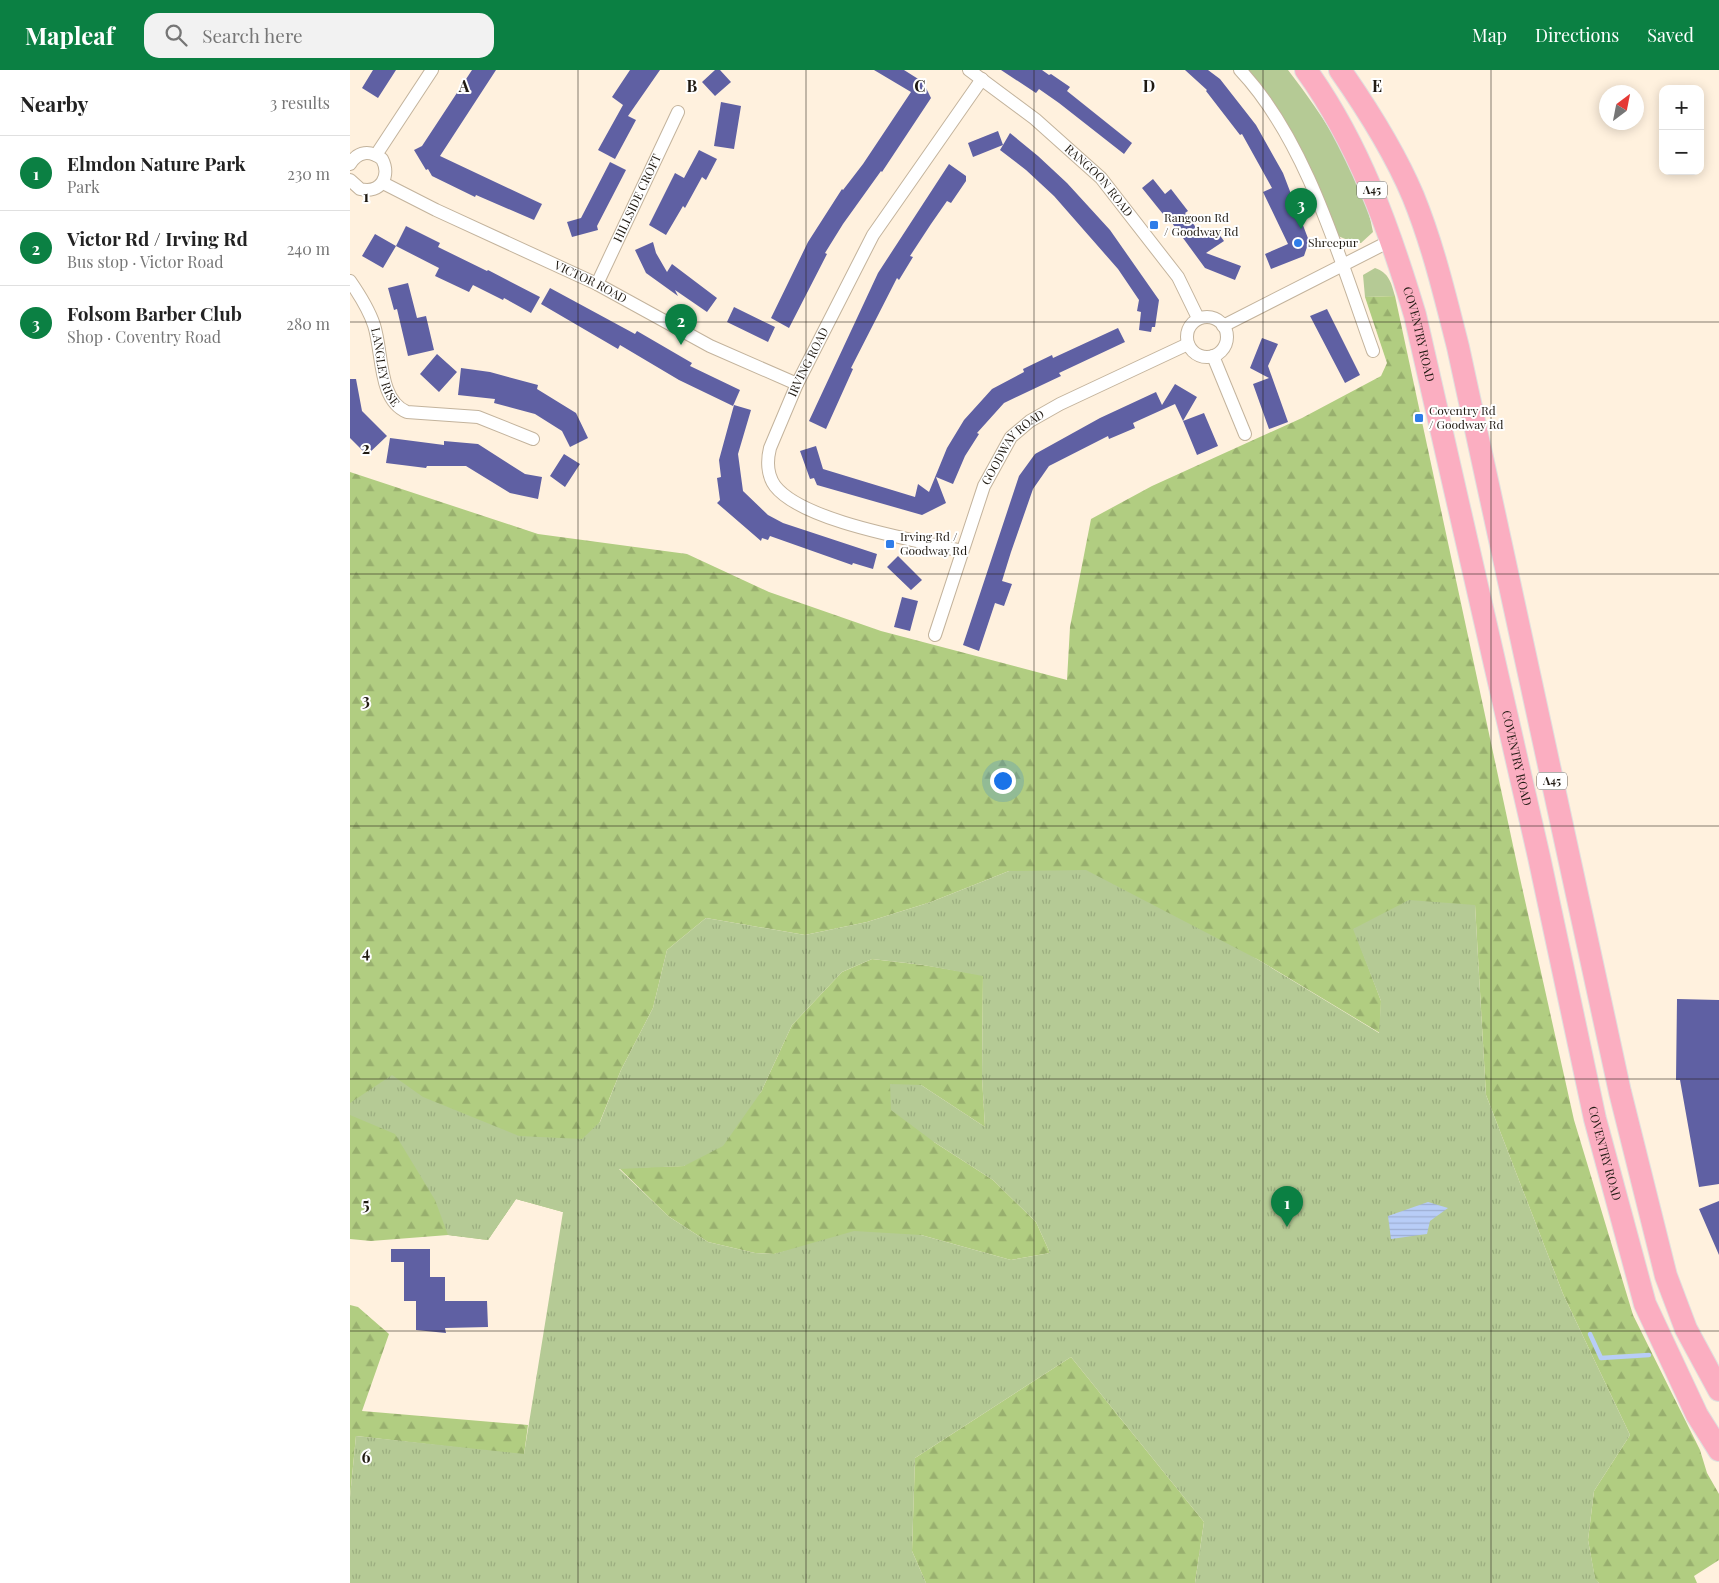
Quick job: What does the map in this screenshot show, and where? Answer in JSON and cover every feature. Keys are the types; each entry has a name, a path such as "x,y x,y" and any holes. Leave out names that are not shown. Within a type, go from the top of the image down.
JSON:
{"highway":[{"name":"COVENTRY ROAD","path":"1306,70 1328,101 1367,176 1392,240 1415,314 1460,508 1597,1128 1645,1304 1697,1415 1719,1450"},
{"name":"A45","path":"1340,70 1372,116 1396,160 1413,196 1437,266 1458,347 1620,1092 1666,1276 1686,1330 1717,1388"}],"street":[{"path":"376,155 432,70"},
{"name":"RANGOON ROAD","path":"969,70 1035,118 1101,178 1178,277 1198,318"},
{"path":"1240,70 1272,112 1292,147 1342,266 1373,351"},
{"name":"IRVING ROAD","path":"962,551 859,526 804,508 773,484 768,460 772,442 798,384 873,235 982,79"},
{"name":"HILLSIDE CROFT","path":"597,284 678,112"},
{"path":"350,163 358,155 370,153 376,155 386,167 383,183 374,190 366,191 352,187"},
{"name":"VICTOR ROAD","path":"383,183 436,210 597,284 710,346 798,384"},
{"path":"1224,326 1392,240"},
{"name":"LANGLEY RISE","path":"350,281 373,322 380,344 387,393 399,409 407,412 478,417 533,439"},
{"path":"1212,317 1224,326 1227,334 1226,343 1221,351 1213,356 1200,356 1192,352 1188,344 1188,329 1198,318 1212,317"},
{"name":"GOODWAY ROAD","path":"935,635 984,486 1011,437 1030,421 1060,404 1188,344"},
{"path":"1213,356 1244,434"}],"green space":[{"path":"1248,70 1288,70 1314,106 1340,146 1361,189 1373,232 1361,243 1355,243 1338,236 1284,119"},
{"path":"1375,268 1386,275 1391,282 1395,296 1365,297 1363,275"},
{"path":"1395,296 1574,1120 1633,1315 1700,1450 1707,1473 1719,1494 1719,1560 1694,1576 1697,1583 1599,1583 1595,1579 1588,1540 1594,1491 1630,1435 1563,1294 1486,1095 1475,905 1354,929 1381,1001 1380,1033 1257,959 1009,871 931,902 867,922 805,935 706,918 667,950 653,1008 621,1070 563,1212 516,1199 488,1240 448,1235 371,1241 350,1239 350,472 538,534 687,554 769,592 881,631 1067,680 1070,627 1091,519 1152,486 1302,418 1381,376 1387,363 1365,297"},
{"path":"1086,870 1257,959 1379,1033 1381,1001 1353,929 1409,900 1475,905 1486,1095 1563,1294 1630,1435 1594,1491 1588,1540 1595,1578 1599,1583 1195,1583 1204,1522 1071,1357 915,1458 912,1551 926,1583 350,1583 350,1497 356,1436 524,1454 563,1212 516,1199 488,1240 448,1235 435,1200 395,1134 350,1115 350,1103 392,1075 423,1097 519,1136 582,1139 600,1122 621,1070 653,1008 667,950 706,918 805,935 867,922 931,902 1009,871","holes":["872,959 923,965 983,976 982,1077 985,1127 921,1085 890,1084 891,1110 934,1142 993,1180 1036,1222 1050,1253 1011,1260 921,1235 854,1231 774,1254 755,1253 708,1242 668,1216 619,1169 684,1166 723,1146 761,1092 792,1025 842,972"]},
{"path":"872,959 983,975 982,1077 985,1127 921,1085 934,1142 993,1180 1036,1222 1050,1253 1011,1260 921,1235 812,1245 774,1254 755,1253 708,1242 668,1216 619,1168 684,1166 761,1092 792,1025 842,972"},
{"path":"350,1305 358,1307 389,1334 362,1411 528,1425 524,1455 356,1436 350,1497"},
{"path":"1071,1357 1204,1522 1195,1583 926,1583 912,1551 915,1458"}],"water":[{"path":"1428,1202 1448,1208 1430,1221 1427,1234 1391,1239 1388,1216"}],"building":[{"path":"373,70 396,70 378,98 362,88"},
{"path":"472,70 496,70 440,156 542,204 534,220 476,195 475,197 432,176 428,169 426,170 414,150 422,146"},
{"path":"630,70 660,70 628,116 636,120 615,159 598,150 623,105 612,97"},
{"path":"715,70 720,70 731,82 715,96 702,82"},
{"path":"874,70 904,70 923,82 931,98 882,172 843,224 825,253 827,254 789,328 771,318 808,242 842,189 863,164 911,92"},
{"path":"1001,70 1042,70 1049,75 1051,74 1070,87 1067,91 1132,143 1124,154 1039,89 1036,93"},
{"path":"1185,70 1208,70 1220,79 1256,125 1283,173 1309,241 1304,256 1271,269 1265,254 1288,244 1263,192 1272,188 1242,134 1240,135 1207,90"},
{"path":"721,102 741,106 734,149 714,146"},
{"path":"998,131 1003,145 973,157 968,143"},
{"path":"1010,133 1067,183 1110,230 1159,300 1155,327 1152,327 1151,332 1139,330 1141,312 1137,311 1139,300 1118,269 1054,196 1026,170 1000,150"},
{"path":"699,150 717,159 706,180 702,177 685,208 683,206 666,235 649,225 675,173 684,178"},
{"path":"610,162 626,170 597,226 598,230 572,237 567,222 581,218"},
{"path":"949,164 966,176 966,181 951,203 947,201 910,256 913,257 899,280 897,278 851,368 853,369 826,429 809,421 878,273"},
{"path":"1153,179 1165,194 1171,189 1188,211 1185,213 1204,238 1216,230 1224,241 1206,253 1241,266 1235,280 1205,268 1172,223 1142,188"},
{"path":"406,226 440,243 438,247 540,297 531,313 504,298 503,300 473,285 469,292 435,276 439,268 396,246"},
{"path":"375,234 396,246 383,268 362,256"},
{"path":"653,242 656,253 667,272 672,264 717,298 707,312 675,290 678,296 646,273 635,250"},
{"path":"408,283 417,318 426,316 434,350 408,356 397,309 394,310 388,288"},
{"path":"550,288 635,334 637,331 692,363 690,366 740,390 733,406 679,380 620,345 618,349 541,304"},
{"path":"734,307 775,327 768,342 727,322"},
{"path":"1327,309 1360,375 1345,383 1310,316"},
{"path":"1118,328 1125,342 1059,373 1061,376 1004,403 977,433 979,434 965,456 953,484 936,477 946,503 922,515 817,485 814,478 810,479 800,451 816,446 823,469 915,497 918,484 929,492 947,448 964,420 992,389 1024,372 1023,369 1052,355 1053,358"},
{"path":"1262,338 1278,344 1268,366 1288,422 1269,429 1253,384 1269,378 1250,368"},
{"path":"437,354 457,372 439,392 420,374"},
{"path":"461,368 490,372 538,385 537,389 576,413 588,438 570,447 562,431 535,414 494,403 495,399 458,395"},
{"path":"350,379 356,379 362,411 387,436 367,455 350,438"},
{"path":"1175,384 1197,397 1183,421 1175,404 1133,423 1135,428 1109,439 1108,436 1049,466 1033,489 1011,552 1002,581 1012,584 1004,606 995,603 979,651 963,645 1019,476 1035,454 1100,418 1156,392 1162,405"},
{"path":"734,405 751,410 738,454 743,491 768,515 783,523 877,554 873,569 853,563 852,565 770,536 768,540 762,538 761,541 717,503 720,500 717,478 721,477 719,460"},
{"path":"1204,413 1218,446 1197,455 1183,421"},
{"path":"390,438 444,445 444,441 478,444 525,474 542,477 538,499 510,493 466,466 427,466 426,468 386,463"},
{"path":"564,454 580,464 565,487 550,476"},
{"path":"898,556 922,580 911,590 887,567"},
{"path":"902,597 918,601 910,631 894,627"},
{"path":"1677,999 1719,1000 1719,1184 1699,1187 1680,1080 1676,1080"},
{"path":"1719,1201 1719,1255 1699,1209"},
{"path":"391,1249 430,1249 430,1277 445,1277 445,1301 487,1301 488,1327 445,1328 446,1333 416,1330 416,1301 404,1301 404,1262 391,1262"}],"waterway":[{"path":"1590,1334 1601,1358 1649,1355"}],"place":[{"name":"Rangoon Rd / Goodway Rd","path":"1154,225"},
{"name":"Folsom Barber Club","path":"1301,229"},
{"name":"Shreepur","path":"1298,243"},
{"name":"Victor Rd / Irving Rd","path":"681,345"},
{"name":"Coventry Rd / Goodway Rd","path":"1419,418"},
{"name":"Irving Rd / Goodway Rd","path":"890,544"},
{"name":"Elmdon Nature Park","path":"1287,1227"}]}
